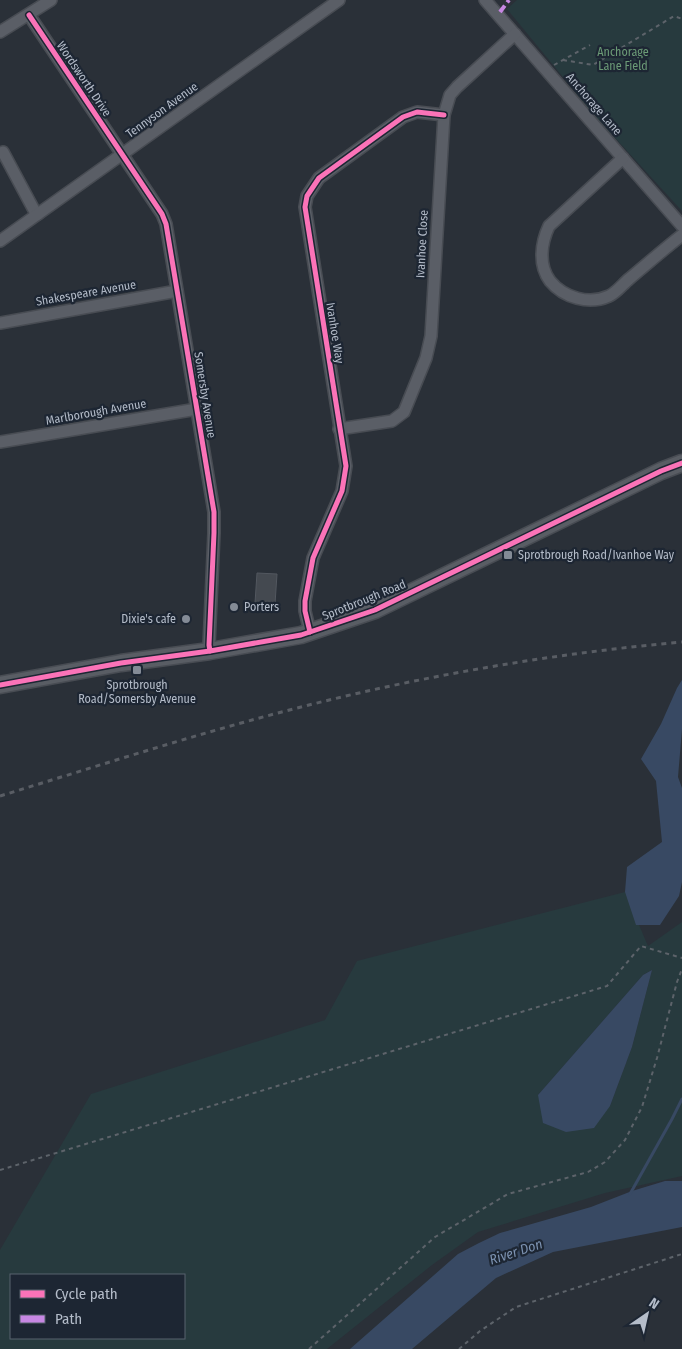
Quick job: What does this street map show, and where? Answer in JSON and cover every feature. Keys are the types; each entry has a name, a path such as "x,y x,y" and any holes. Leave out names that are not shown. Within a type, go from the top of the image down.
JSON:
{"street":[{"path":"0,32 51,0"},
{"name":"Tennyson Avenue","path":"0,241 339,0"},
{"name":"Anchorage Lane","path":"484,0 682,226"},
{"name":"Wordsworth Drive","path":"29,15 122,155"},
{"name":"Ivanhoe Close","path":"339,429 392,421 404,412 426,358 431,336 444,115 450,95 456,87 515,34"},
{"name":"Ivanhoe Way","path":"310,632 305,611 305,600 313,558 342,491 346,466 305,207 307,196 318,178 403,117 417,112 444,115"},
{"path":"3,152 34,210 38,214"},
{"name":"Somersby Avenue","path":"122,155 162,214 166,224 214,512 210,651"},
{"path":"623,158 549,226 544,236 542,258 549,279 556,288 577,298 588,301 610,296 682,235"},
{"name":"Shakespeare Avenue","path":"0,323 177,291"},
{"name":"Marlborough Avenue","path":"0,442 197,409"},
{"name":"Sprotbrough Road","path":"0,685 122,663 210,651 310,632 375,610 661,471 682,463"}],"path":[{"path":"563,60 592,65 674,16 682,19"},
{"path":"546,70 590,45"},
{"path":"0,1170 607,986 641,946 682,958"},
{"path":"309,1349 435,1237 508,1194 588,1172 605,1162 625,1140 642,1107 658,1058 682,969"},
{"path":"459,1349 480,1331 516,1307 682,1254"}],"green space":[{"name":"Anchorage Lane Field","path":"517,0 682,0 682,211 595,116 507,9"},
{"path":"625,892 648,946 682,922 682,1176 605,1193 478,1232 432,1265 327,1349 0,1349 0,1250 91,1094 325,1020 357,961","holes":["652,970 632,1047 610,1106 538,1095 643,975"]}],"water":[{"path":"682,680 682,729 678,777 682,788 682,882 679,896 660,925 636,925 625,892 627,867 662,842 656,781 641,759 661,724"},
{"path":"652,970 632,1047 610,1106 594,1128 566,1132 543,1123 538,1095 643,975"},
{"name":"River Don","path":"665,1181 682,1181 682,1227 553,1252 496,1278 412,1349 350,1349 458,1254 500,1233 591,1207 632,1191"}],"building":[{"path":"257,573 277,574 275,604 255,603"}],"waterway":[{"path":"630,1194 682,1099"}],"railway":[{"path":"0,796 228,727 398,684 492,666 588,652 682,642"}],"marked path":[{"path":"500,12 509,0"}],"cycle path":[{"path":"29,15 162,214 166,224 214,512 210,651"},
{"path":"310,632 305,611 305,601 313,558 342,491 346,466 305,207 307,196 319,178 403,117 417,112 444,115"},
{"path":"0,685 121,663 210,651 301,635 375,610 661,471 682,463"}],"place":[{"name":"Sprotbrough Road/Ivanhoe Way","path":"508,555"},
{"name":"Porters","path":"234,607"},
{"name":"Dixie's cafe","path":"186,619"},
{"name":"Sprotbrough Road/Somersby Avenue","path":"137,670"}]}
